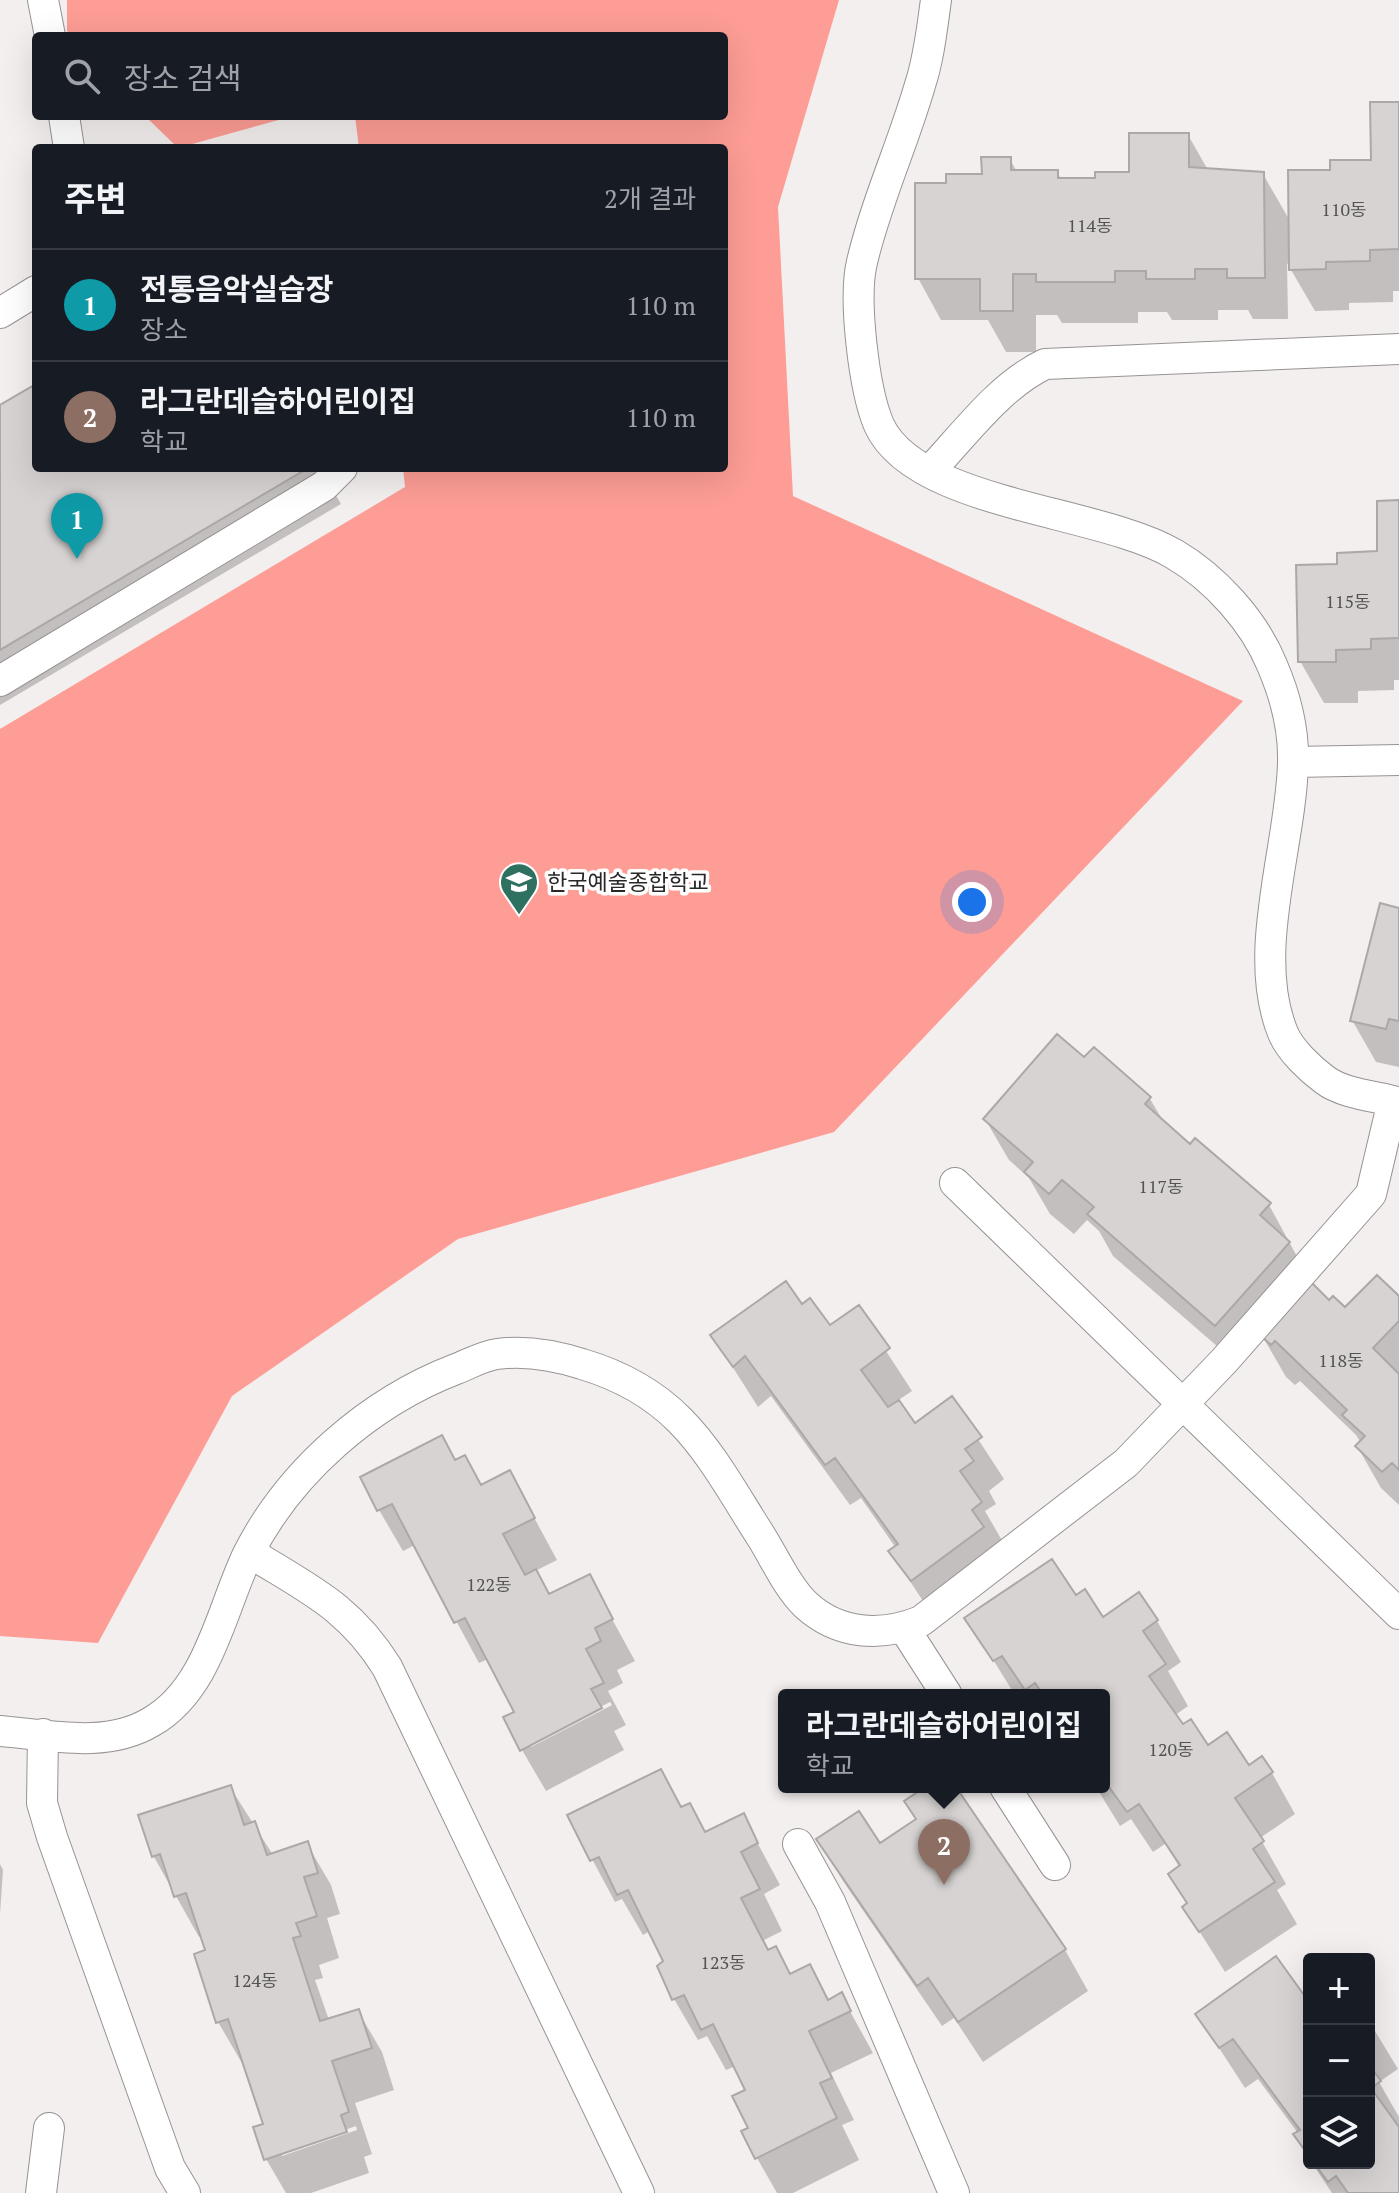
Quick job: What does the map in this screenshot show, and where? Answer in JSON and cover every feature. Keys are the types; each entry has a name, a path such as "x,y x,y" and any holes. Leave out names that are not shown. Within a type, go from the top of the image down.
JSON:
{"lane":[{"path":"43,0 49,32"},
{"path":"0,1731 89,1738 118,1735 151,1722 178,1701 197,1675 249,1552 286,1497 340,1438 388,1402 443,1374 493,1354 524,1352 557,1356 601,1370 645,1390 678,1415 701,1441 803,1602 821,1617 849,1629 876,1632 904,1628 935,1611 1126,1463 1183,1406 1371,1194 1396,1102 1329,1083 1304,1061 1284,1036 1274,1003 1270,966 1293,762 1288,713 1272,663 1242,616 1207,575 1172,552 1134,536 944,481 901,457 879,425 867,381 860,325 861,265 922,80 936,0"},
{"path":"65,120 68,144"},
{"path":"0,313 32,293"},
{"path":"929,472 1007,390 1025,374 1045,364 1399,349"},
{"path":"0,681 324,486 338,472"},
{"path":"1293,762 1399,760"},
{"path":"955,1183 1399,1614"},
{"path":"249,1552 340,1608 366,1634 387,1667 639,2193"},
{"path":"904,1628 943,1689"},
{"path":"43,1734 42,1803 52,1837 170,2168 185,2193"},
{"path":"1009,1793 1055,1865"},
{"path":"798,1844 830,1902 954,2193"},
{"path":"41,2193 49,2128"}],"shaded area":[{"name":"한국예술종합학교","path":"67,0 839,0 778,207 793,496 1243,701 834,1132 458,1239 232,1396 98,1643 0,1636 0,729 405,487 403,472 728,472 728,144 358,144 356,120 728,120 728,32 67,31"},
{"path":"149,120 279,120 192,144 174,144"}],"building":[{"path":"1370,102 1399,102 1399,249 1370,250 1370,261 1326,262 1326,269 1289,270 1288,170 1330,170 1330,160 1371,160"},
{"path":"1129,133 1189,133 1189,167 1264,172 1265,278 1227,278 1227,269 1195,269 1195,279 1146,279 1146,271 1115,271 1115,282 1036,282 1036,274 1013,274 1013,311 980,311 980,279 915,279 915,183 946,183 946,174 982,174 981,157 1011,157 1011,170 1058,170 1058,178 1095,178 1095,172 1129,172"},
{"path":"32,386 32,472 301,472 0,650 0,405"},
{"path":"1399,500 1399,638 1371,639 1371,649 1336,650 1336,662 1298,662 1296,565 1337,564 1337,553 1377,551 1377,501"},
{"path":"1380,903 1399,908 1399,1021 1389,1019 1386,1029 1350,1021"},
{"path":"1057,1034 1084,1057 1094,1047 1151,1097 1145,1104 1190,1144 1195,1138 1271,1203 1260,1215 1290,1242 1215,1326 1087,1214 1094,1207 1062,1180 1049,1194 1024,1172 1033,1162 983,1119"},
{"path":"1377,1275 1399,1296 1399,1321 1373,1348 1399,1374 1399,1470 1392,1463 1382,1472 1355,1446 1365,1436 1342,1415 1347,1410 1275,1341 1271,1345 1260,1335 1311,1282 1329,1300 1333,1296 1345,1307"},
{"path":"786,1281 802,1304 810,1298 830,1325 859,1305 890,1348 861,1370 888,1407 899,1400 915,1423 952,1396 982,1437 965,1449 974,1461 960,1471 982,1502 972,1510 984,1527 911,1581 888,1551 898,1544 835,1458 825,1465 745,1356 733,1367 710,1335"},
{"path":"442,1435 455,1460 465,1455 481,1485 510,1470 535,1518 503,1534 525,1575 536,1569 549,1594 590,1574 613,1619 595,1628 601,1641 586,1649 604,1683 591,1689 602,1708 520,1751 503,1717 514,1712 465,1618 454,1623 392,1504 377,1511 360,1477"},
{"path":"1052,1559 1076,1595 1085,1589 1103,1617 1139,1592 1158,1620 1143,1631 1166,1664 1149,1676 1183,1724 1191,1719 1208,1745 1227,1732 1249,1765 1262,1756 1273,1772 1235,1798 1264,1841 1253,1849 1275,1882 1199,1932 1182,1907 1187,1903 1168,1874 1180,1865 1139,1804 1127,1812 1110,1788 1110,1689 1039,1689 1035,1683 1024,1689 1002,1656 993,1661 964,1618"},
{"path":"661,1769 681,1807 690,1803 705,1832 744,1813 758,1843 741,1852 760,1889 741,1898 768,1950 776,1946 790,1974 810,1964 828,2000 842,1992 851,2011 809,2031 832,2078 820,2083 837,2118 755,2159 741,2131 748,2128 732,2096 745,2090 713,2024 701,2030 684,1995 672,2000 657,1966 663,1961 628,1890 617,1895 599,1857 590,1861 567,1815"},
{"path":"231,1785 244,1825 255,1821 267,1855 308,1841 318,1873 304,1877 317,1916 296,1923 301,1936 293,1938 320,2021 359,2009 372,2048 332,2061 349,2112 341,2115 347,2132 264,2160 253,2127 263,2124 228,2019 216,2023 194,1954 205,1950 186,1893 174,1897 160,1854 152,1857 138,1815"},
{"path":"916,1793 960,1793 1066,1949 958,2022 928,1978 917,1986 816,1839 859,1811 880,1843 916,1819 904,1801"},
{"path":"1276,1956 1303,1994 1303,2148 1293,2134 1300,2130 1233,2039 1219,2048 1195,2014"},
{"path":"1375,2094 1399,2127 1399,2193 1348,2193 1336,2176 1328,2182 1318,2169 1375,2169"}],"place":[{"name":"전통음악실습장","path":"77,559"},
{"name":"한국예술종합학교","path":"519,916"},
{"name":"라그란데슬하어린이집","path":"944,1885"}]}
